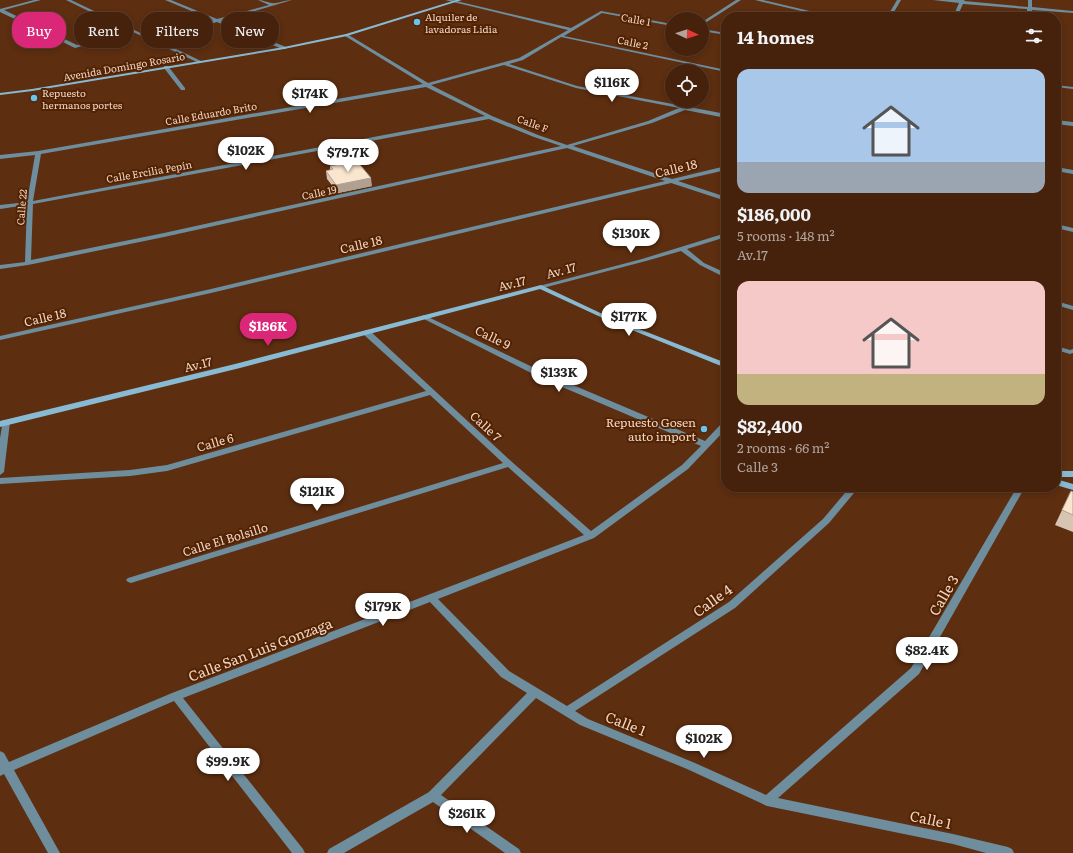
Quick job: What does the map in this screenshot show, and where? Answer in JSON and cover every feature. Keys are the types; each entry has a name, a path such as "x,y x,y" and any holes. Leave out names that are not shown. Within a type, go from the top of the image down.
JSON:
{"main road":[{"name":"Avenida Domingo Rosario","path":"0,94 284,48 347,35 460,0"},
{"name":"Av.17","path":"3,423 237,366 541,287"},
{"path":"541,287 609,319 721,364"},
{"path":"1061,474 1073,474"},
{"path":"1061,483 1073,486"}],"street":[{"path":"0,10 39,0"},
{"path":"68,0 93,12"},
{"path":"167,0 284,48"},
{"path":"260,0 273,5"},
{"path":"213,22 290,0"},
{"path":"447,0 571,29"},
{"path":"709,19 739,0"},
{"path":"757,0 811,12"},
{"path":"892,12 898,0"},
{"path":"934,0 962,1 1073,12"},
{"path":"1030,0 1030,12"},
{"path":"957,12 962,1"},
{"path":"0,10 74,45"},
{"name":"Calle Eduardo Brito","path":"0,157 38,153 427,85 521,59 601,12"},
{"name":"Calle 1","path":"601,12 665,24"},
{"path":"133,31 141,35"},
{"path":"709,31 721,33"},
{"name":"Calle F","path":"347,35 427,85 490,117 536,136 721,197"},
{"name":"Calle 2","path":"560,36 721,70"},
{"path":"170,48 199,62"},
{"path":"505,64 576,87 665,104"},
{"path":"166,67 183,89"},
{"path":"1061,87 1073,88"},
{"path":"684,108 721,115"},
{"name":"Calle 19","path":"0,267 28,263 439,176 568,146 650,122 684,108"},
{"name":"Calle Ercilia Pepín","path":"0,207 30,203 490,117"},
{"path":"1061,123 1073,124"},
{"name":"Calle 22","path":"28,263 30,203 38,153"},
{"name":"Calle 18","path":"0,338 212,291 721,169"},
{"path":"1061,170 1073,172"},
{"path":"1061,227 1073,230"},
{"name":"Av. 17","path":"541,287 721,236"},
{"path":"682,248 702,264 721,274"},
{"path":"1061,304 1073,308"},
{"name":"Calle 9","path":"424,317 544,376 706,444"},
{"name":"Calle 7","path":"366,332 509,464 591,536"},
{"path":"1061,349 1070,352 1073,351"},
{"name":"Calle 6","path":"0,481 130,473 167,468 431,392"},
{"path":"0,472 3,423"},
{"name":"Calle San Luis Gonzaga","path":"3,769 176,696 591,536 685,467 721,429"},
{"name":"Calle El Bolsillo","path":"131,580 509,464"},
{"name":"Calle 4","path":"566,712 732,606 826,521 851,492"},
{"name":"Calle 3","path":"768,801 915,670 1019,492"},
{"name":"Calle 1","path":"431,597 505,674 584,722 691,766 768,801 953,839 1008,853"},
{"path":"333,853 433,796 536,692"},
{"path":"176,696 299,853"},
{"path":"0,756 3,769 54,853"},
{"path":"433,796 515,853"}],"building":[{"path":"356,160 371,178 336,185 326,171 333,169 330,166"},
{"path":"1071,491 1073,492 1073,515 1062,510"}],"place":[{"name":"Alquiler de lavadoras Lidia","path":"417,22"},
{"name":"Repuesto hermanos portes","path":"34,98"},
{"name":"Repuesto Gosen auto import","path":"704,429"}]}
